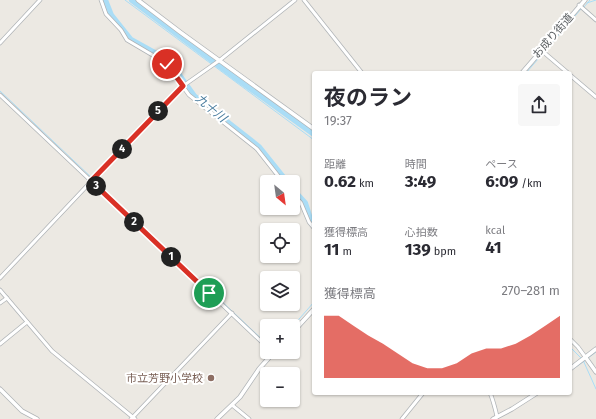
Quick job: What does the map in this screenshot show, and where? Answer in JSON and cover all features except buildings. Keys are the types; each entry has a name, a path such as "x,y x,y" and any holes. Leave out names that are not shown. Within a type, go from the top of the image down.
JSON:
{"street":[{"path":"0,42 40,0"},
{"path":"101,0 106,14 121,30 127,40 166,62 189,95 257,149 278,175"},
{"path":"138,0 312,128"},
{"path":"0,278 183,86 220,60 295,0"},
{"path":"304,0 360,71"},
{"path":"576,0 596,20"},
{"name":"お成り街道","path":"524,71 543,52 585,0"},
{"path":"543,52 565,71"},
{"path":"572,77 596,97"},
{"path":"0,95 260,340"},
{"path":"300,202 312,226"},
{"path":"0,290 52,351 133,418 232,313"},
{"path":"0,303 7,298"},
{"path":"300,324 312,310"},
{"path":"0,344 27,322"},
{"path":"572,342 578,347 596,372"},
{"path":"572,368 596,349"},
{"path":"217,419 240,397 267,359"},
{"path":"0,389 22,411 37,419"},
{"path":"402,419 421,395"},
{"path":"491,395 497,417"},
{"path":"493,419 534,395"},
{"path":"232,405 249,419"}],"waterway":[{"name":"九十川","path":"105,0 111,15 131,40 169,61 194,96 259,147 281,175"},
{"path":"125,0 312,139"},
{"path":"132,0 312,133"},
{"path":"584,7 590,0"},
{"path":"587,3 596,0"},
{"path":"528,71 581,9"},
{"path":"0,91 92,178"},
{"path":"94,181 260,337"},
{"name":"九十川","path":"300,198 305,203 312,222"},
{"path":"299,319 312,304"},
{"path":"572,349 581,358"},
{"path":"588,358 596,352"},
{"path":"583,360 596,389"},
{"path":"572,370 586,360"}],"place":[{"name":"市立芳野小学校","path":"211,378"}],"route":[{"path":"167,64 183,86 91,181 209,293"}]}
